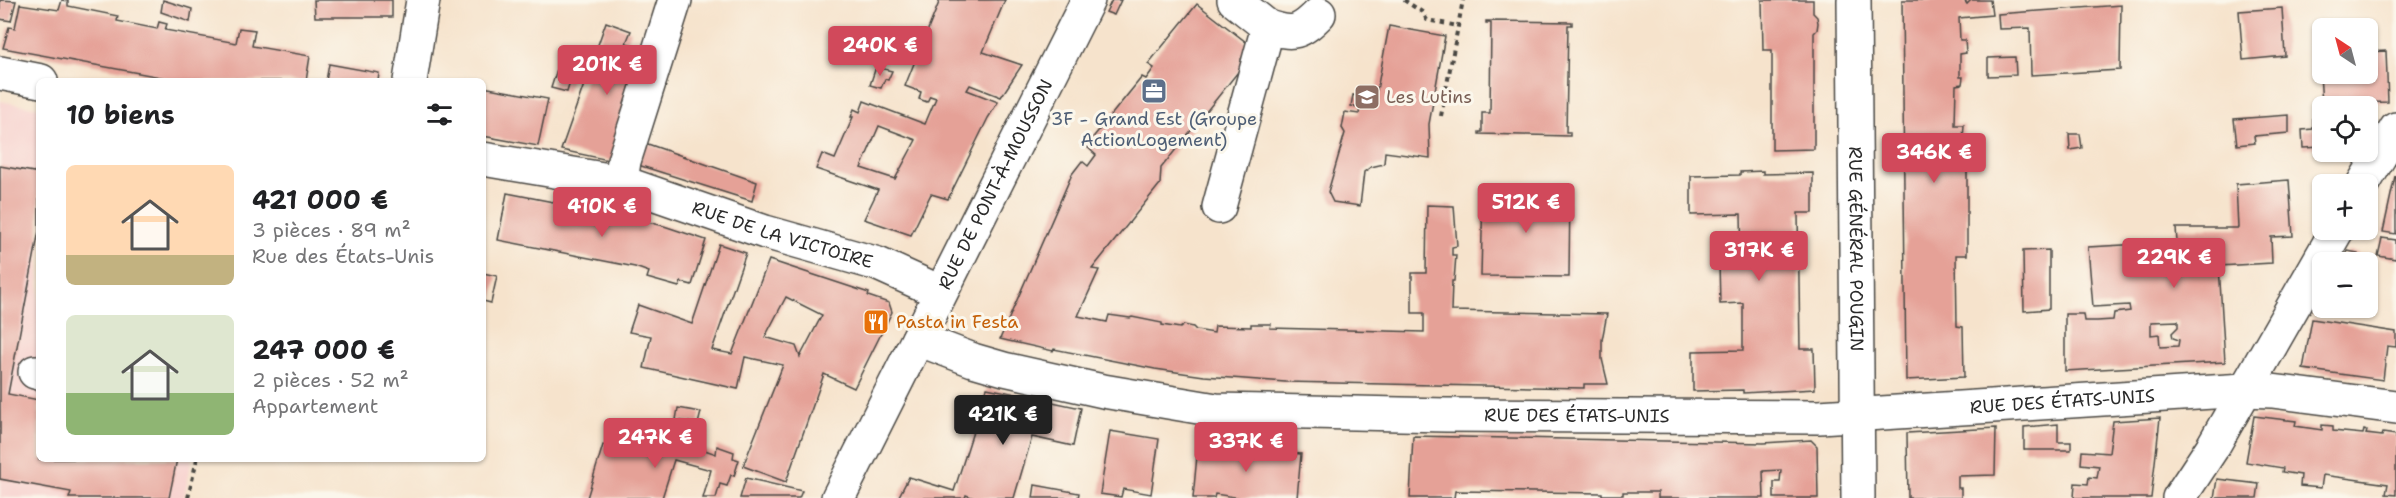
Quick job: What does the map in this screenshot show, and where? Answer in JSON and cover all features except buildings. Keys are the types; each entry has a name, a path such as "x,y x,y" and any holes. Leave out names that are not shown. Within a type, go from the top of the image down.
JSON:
{"street":[{"path":"410,78 423,0"},
{"path":"621,182 624,161 675,0"},
{"name":"RUE DE PONT-À-MOUSSON","path":"838,498 1088,0"},
{"path":"1234,0 1268,27 1286,32 1297,32 1319,14"},
{"name":"RUE GÉNÉRAL POUGIN","path":"1854,0 1858,498"},
{"path":"1219,207 1268,27"},
{"path":"0,73 36,80"},
{"path":"2369,174 2396,129"},
{"name":"RUE DE LA VICTOIRE","path":"486,160 621,182 765,232 878,264 940,292"},
{"path":"2179,498 2212,448 2331,240"},
{"name":"RUE DES ÉTATS-UNIS","path":"918,339 1004,369 1103,391 1216,410 1446,415 1819,417 2244,390 2272,391 2396,407"}],"path":[{"path":"1404,0 1422,12 1427,20 1458,26"},
{"path":"1442,116 1463,0"},
{"path":"188,498 196,462"}],"shaded area":[{"path":"0,101 36,107 36,462 191,462 184,498 0,498"}],"place":[{"name":"3F - Grand Est (Groupe ActionLogement)","path":"1154,91"},
{"name":"Les Lutins","path":"1367,97"},
{"name":"Pasta in Festa","path":"876,322"}]}
